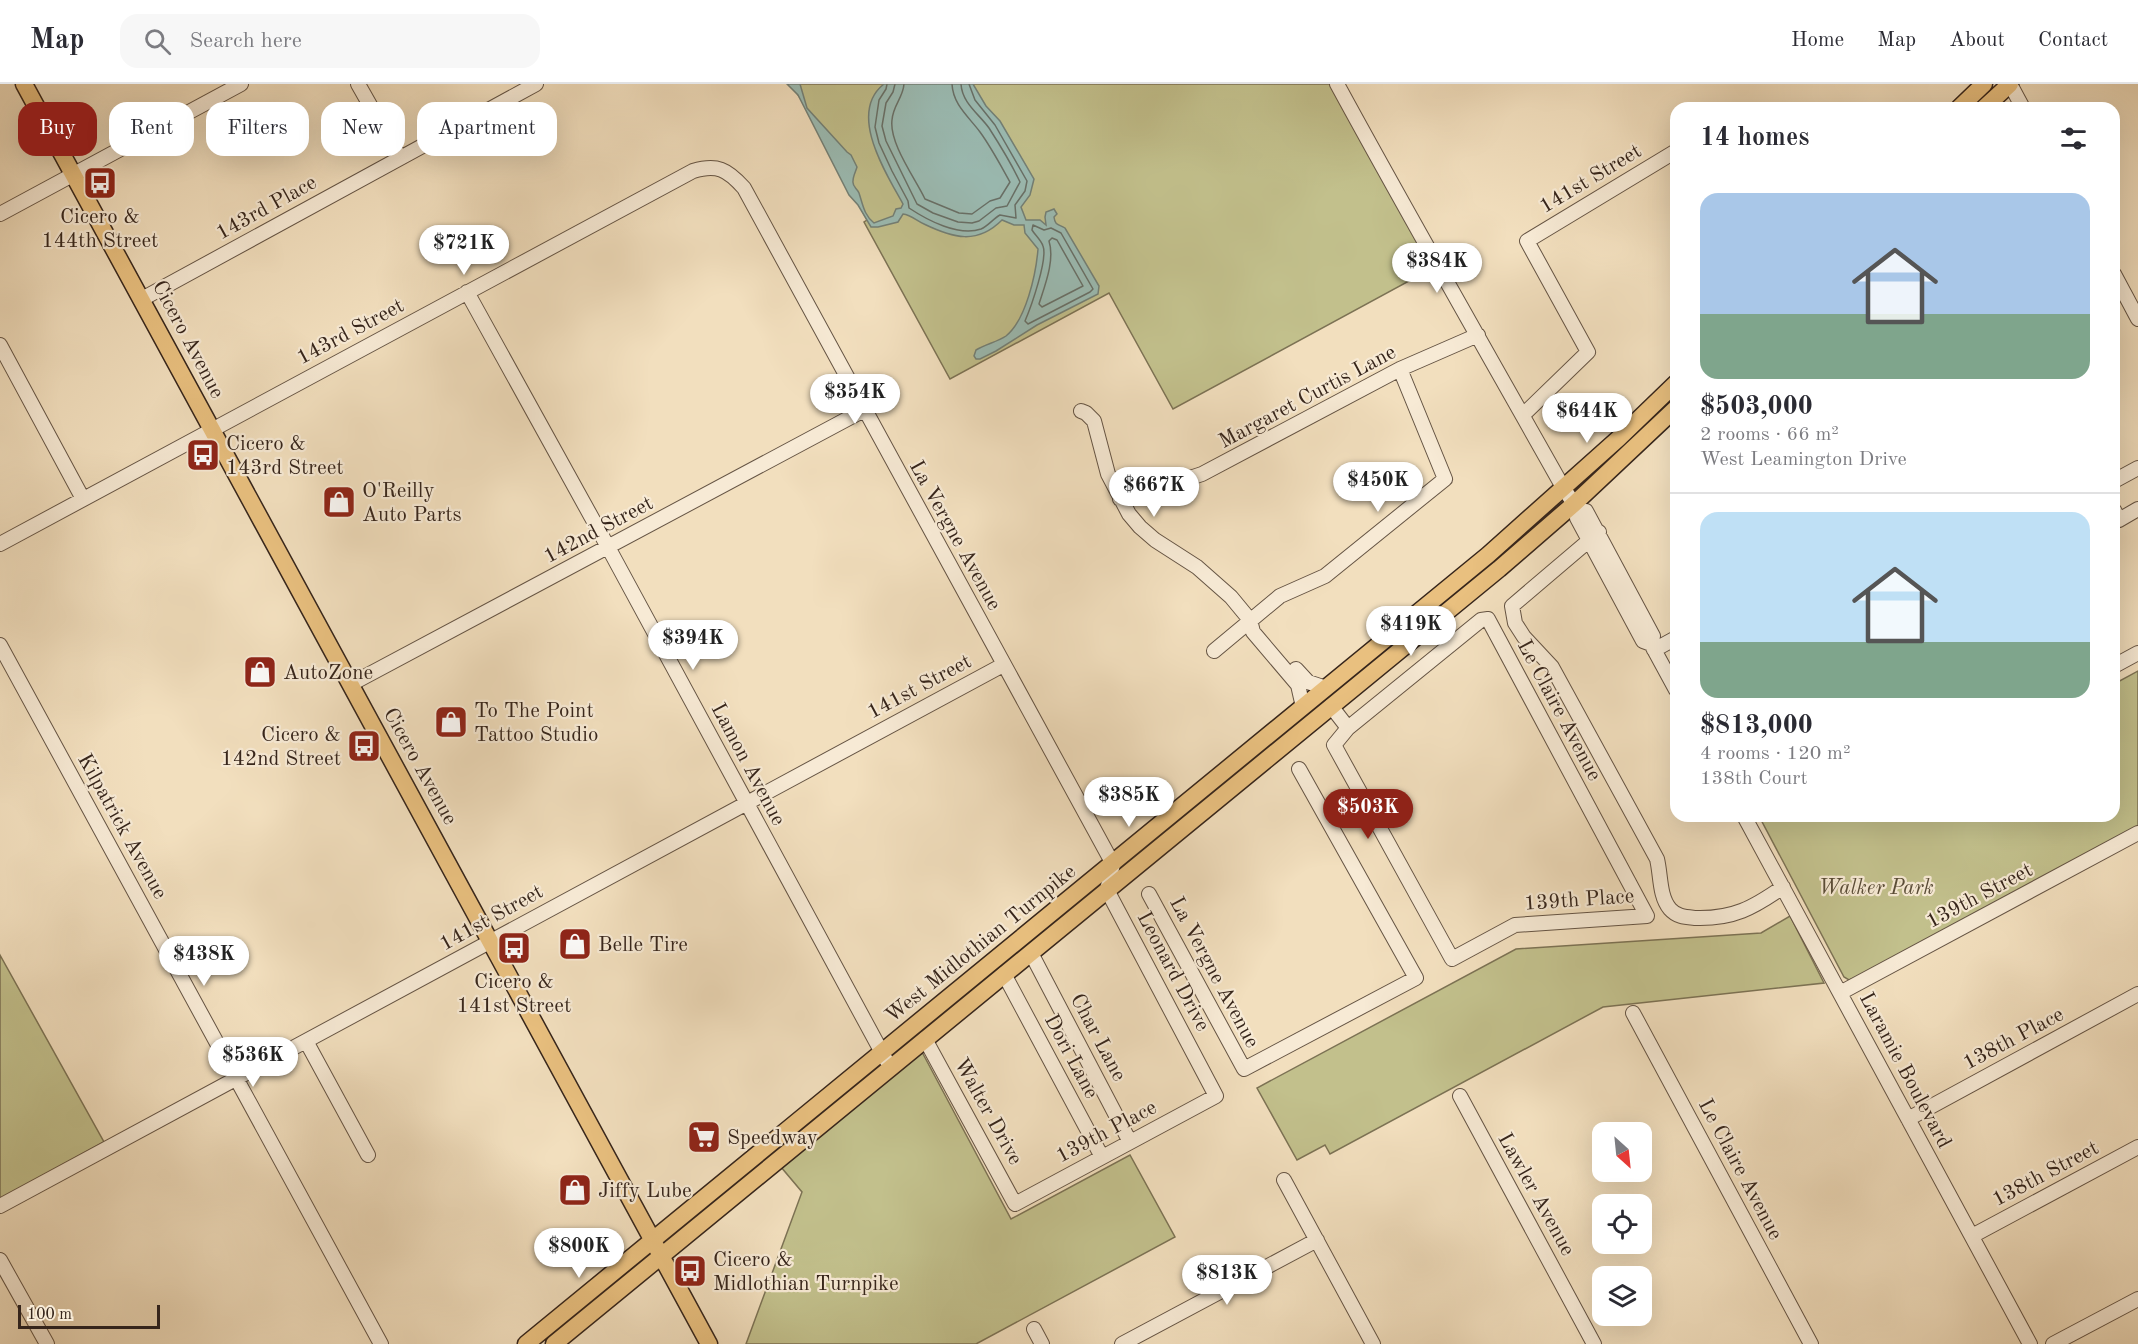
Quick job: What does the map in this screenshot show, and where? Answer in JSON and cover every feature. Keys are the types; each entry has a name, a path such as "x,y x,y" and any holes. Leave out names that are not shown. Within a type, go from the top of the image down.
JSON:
{"main road":[{"name":"Cicero Avenue","path":"24,84 708,1344"},
{"path":"1965,102 1984,84"},
{"path":"1990,102 2010,84"},
{"name":"West Midlothian Turnpike","path":"526,1344 1488,555 1564,489 1670,389"},
{"name":"West Midlothian Turnpike","path":"554,1344 1576,507 1670,414"},
{"path":"1314,697 1331,706"}],"street":[{"path":"358,84 400,158"},
{"name":"143rd Place","path":"142,298 536,84"},
{"path":"1337,84 1431,256 1576,507 1577,518 1594,536 1643,641 1652,647 1670,679"},
{"path":"2010,84 2020,102"},
{"path":"0,214 236,85"},
{"name":"141st Street","path":"1522,415 1588,352 1527,241 1670,155"},
{"name":"143rd Street","path":"0,544 693,171 711,167 722,170"},
{"name":"La Vergne Avenue","path":"722,170 734,176 744,188 1113,864"},
{"path":"2120,290 2138,319"},
{"name":"Lamon Avenue","path":"467,292 891,1067"},
{"name":"Margaret Curtis Lane","path":"1120,499 1146,487 1167,481 1187,479 1210,471 1400,369 1407,361 1475,330"},
{"path":"0,345 83,499"},
{"path":"1214,651 1286,591 1325,576 1444,479 1400,369"},
{"name":"142nd Street","path":"351,684 864,410"},
{"path":"1082,411 1094,422 1104,461 1120,499 1140,527 1212,579 1231,597 1250,620 1261,627 1303,678 1315,685 1314,697"},
{"path":"2120,478 2138,468"},
{"path":"2120,519 2138,509"},
{"path":"1594,536 1512,606 1515,623 1524,637 1552,667 1657,859 1662,890 1669,908 1683,917 1719,918 1737,914 1783,887"},
{"name":"Le Claire Avenue","path":"1348,728 1481,620 1488,619 1647,915"},
{"path":"1250,620 1253,632 1298,685 1314,697"},
{"path":"1652,647 1670,640"},
{"name":"Kilpatrick Avenue","path":"0,645 381,1344"},
{"path":"2120,663 2138,653"},
{"name":"141st Street","path":"0,1206 1003,665"},
{"path":"1331,706 1348,728"},
{"name":"139th Place","path":"1348,728 1334,745 1452,959 1515,925 1647,915"},
{"name":"La Vergne Avenue","path":"1149,894 1244,1070 1416,978 1299,769"},
{"name":"Laramie Boulevard","path":"1747,822 2030,1344"},
{"name":"139th Street","path":"1840,993 2138,833"},
{"path":"1107,890 1113,864"},
{"name":"Leonard Drive","path":"1107,890 1216,1096"},
{"name":"Char Lane","path":"1031,953 1130,1142"},
{"name":"Dori Lane","path":"1004,974 1102,1157"},
{"name":"138th Place","path":"1908,1119 2138,994"},
{"name":"Le Claire Avenue","path":"1633,1013 1811,1344"},
{"name":"Walter Drive","path":"926,1039 1015,1204"},
{"path":"306,1041 368,1155"},
{"name":"139th Place","path":"1015,1204 1216,1096"},
{"name":"Lawler Avenue","path":"1460,1096 1594,1344"},
{"name":"138th Street","path":"1972,1236 2138,1147"},
{"path":"1284,1180 1373,1344"},
{"path":"1122,1344 1317,1240"},
{"path":"0,1260 47,1344"},
{"path":"2054,1344 2138,1299"},
{"path":"1034,1329 1042,1344"}],"green space":[{"path":"789,84 1330,84 1433,268 1173,409 1109,293 950,379 864,222 867,220 813,118"},
{"name":"Walker Park","path":"2138,671 2138,826 1855,978 1849,980 1844,977 1762,822 2120,822 2120,681"},
{"path":"1790,916 1824,983 1603,1007 1330,1154 1325,1145 1297,1160 1257,1088 1516,949 1761,933"},
{"path":"0,955 104,1142 0,1199"},
{"path":"922,1052 1011,1219 1130,1155 1175,1237 976,1344 746,1344 802,1192 781,1167"}],"water":[{"path":"787,84 800,84 807,108 851,155 857,167 853,185 859,193 866,213 874,223 893,216 896,209 901,208 903,204 873,143 869,127 869,111 873,96 884,84 973,84 986,106 1000,121 1034,179 1030,195 1021,207 1026,220 1040,220 1046,225 1046,212 1054,209 1057,214 1054,217 1055,222 1065,228 1099,286 1098,294 1037,325 996,351 976,359 974,356 976,350 1003,338 1013,329 1029,296 1038,249 1025,233 1024,225 1014,225 1002,220 983,233 964,237 945,233 903,214 898,222 871,227 849,195 798,95"}],"place":[{"name":"Cicero & 144th Street","path":"100,183"},
{"name":"Cicero & 143rd Street","path":"203,455"},
{"name":"O'Reilly Auto Parts","path":"339,502"},
{"name":"AutoZone","path":"260,672"},
{"name":"To The Point Tattoo Studio","path":"451,722"},
{"name":"Cicero & 142nd Street","path":"364,746"},
{"name":"Belle Tire","path":"575,944"},
{"name":"Cicero & 141st Street","path":"514,948"},
{"name":"Speedway","path":"704,1137"},
{"name":"Jiffy Lube","path":"575,1190"},
{"name":"Cicero & Midlothian Turnpike","path":"690,1271"}]}
